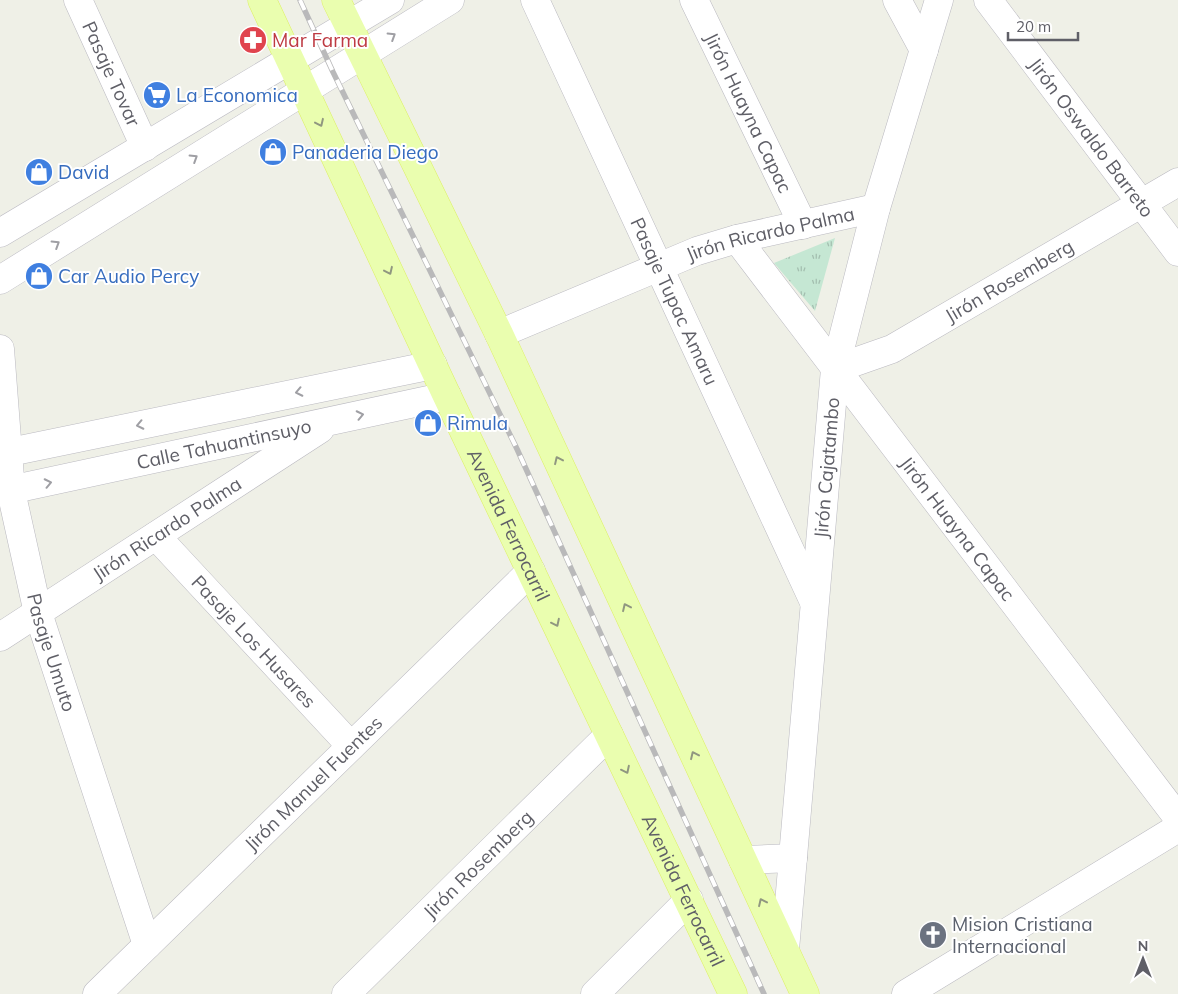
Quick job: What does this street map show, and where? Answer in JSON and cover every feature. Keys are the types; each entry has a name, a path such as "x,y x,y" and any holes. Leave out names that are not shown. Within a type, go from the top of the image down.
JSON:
{"main road":[{"name":"Avenida Ferrocarril","path":"262,0 447,396 733,994"},
{"path":"336,0 499,334 805,994"}],"street":[{"name":"Pasaje Tovar","path":"78,0 145,147"},
{"path":"0,232 291,61 390,0"},
{"path":"0,280 450,0"},
{"name":"Pasaje Tupac Amaru","path":"536,0 815,604"},
{"name":"Jirón Huayna Capac","path":"694,0 803,225"},
{"path":"897,0 924,50"},
{"name":"Jirón Cajatambo","path":"784,950 835,368 876,208 939,0"},
{"name":"Jirón Oswaldo Barreto","path":"988,0 1178,252"},
{"name":"Jirón Rosemberg","path":"835,368 892,349 1178,182"},
{"name":"Jirón Ricardo Palma","path":"499,334 697,251 737,239 876,208"},
{"name":"Jirón Huayna Capac","path":"737,239 1178,818"},
{"name":"Pasaje Umuto","path":"0,349 6,492 38,613 147,944"},
{"name":"Calle Tahuantinsuyo","path":"3,453 433,365"},
{"name":"Calle Tahuantinsuyo","path":"6,492 447,396"},
{"name":"Jirón Ricardo Palma","path":"0,637 334,420"},
{"name":"Pasaje Los Husares","path":"156,536 351,746"},
{"name":"Jirón Manuel Fuentes","path":"97,994 531,571"},
{"name":"Jirón Rosemberg","path":"346,994 609,735"},
{"path":"906,994 1178,828"},
{"path":"743,860 792,858"},
{"path":"595,994 689,900"}],"green space":[{"path":"835,238 815,311 774,263"}],"railway":[{"path":"300,0 333,72 517,449 764,994"}],"place":[{"name":"Mar Farma","path":"253,40"},
{"name":"La Economica","path":"157,95"},
{"name":"Panaderia Diego","path":"273,152"},
{"name":"David","path":"39,172"},
{"name":"Car Audio Percy","path":"39,276"},
{"name":"Rimula","path":"428,423"},
{"name":"Mision Cristiana Internacional","path":"933,935"}]}
